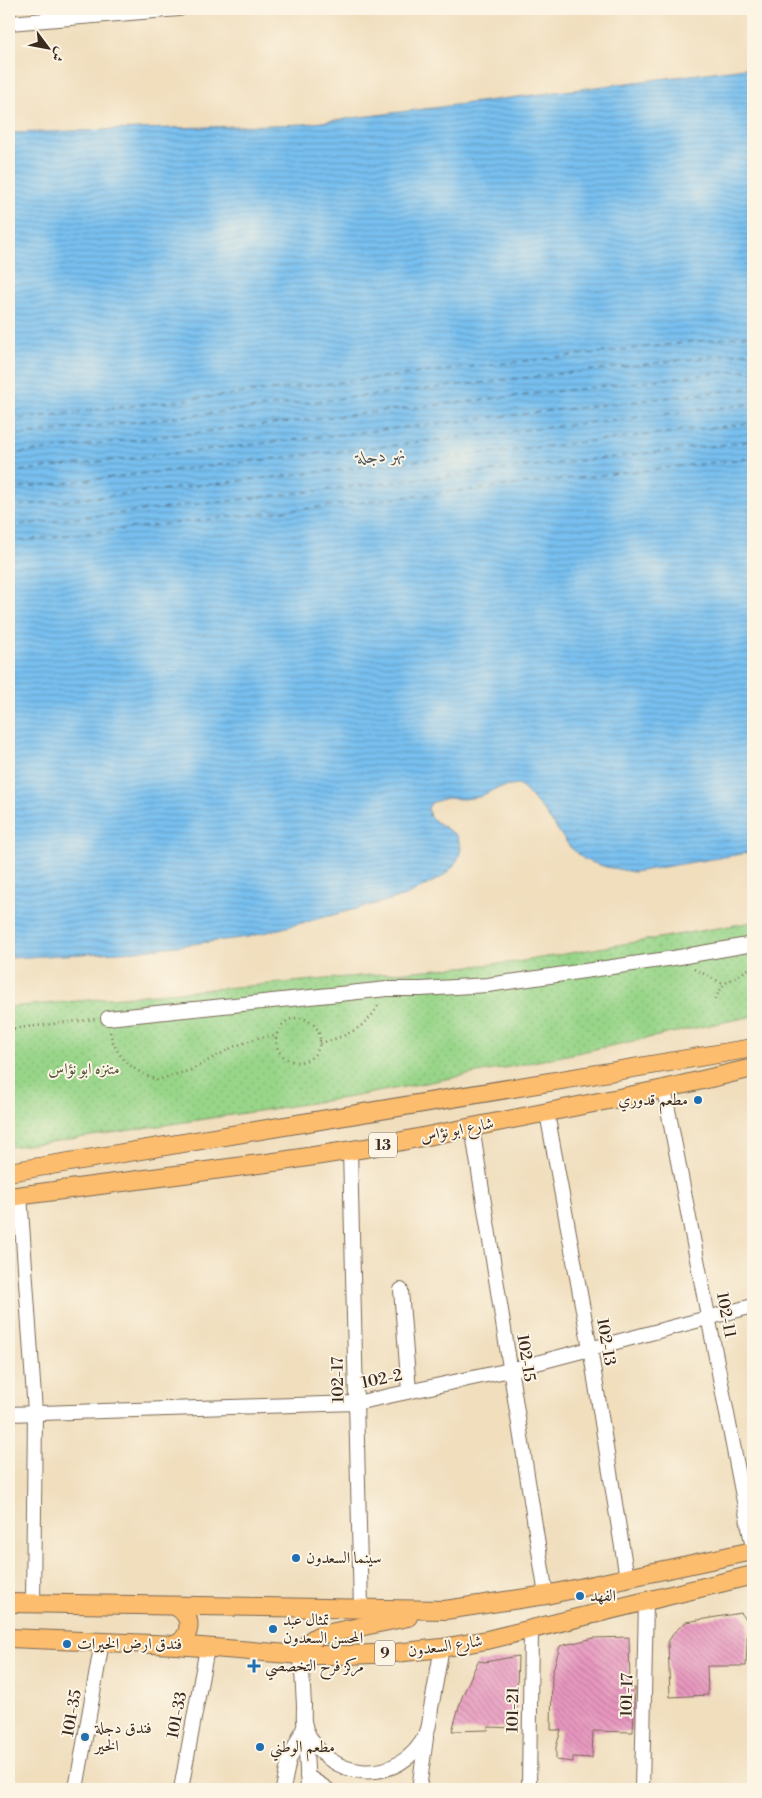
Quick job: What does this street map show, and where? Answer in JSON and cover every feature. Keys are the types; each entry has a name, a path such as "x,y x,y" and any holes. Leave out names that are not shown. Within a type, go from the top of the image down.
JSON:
{"main road":[{"name":"شارع ابو نؤاس","path":"9,1172 753,1048"},
{"name":"شارع ابو نؤاس","path":"14,1196 350,1150 547,1113 664,1089 753,1068"},
{"path":"301,1655 304,1647 310,1640 332,1632 445,1610 546,1595 753,1550"},
{"name":"شارع السعدون","path":"9,1638 176,1645 301,1655 348,1656 442,1648 487,1640 753,1575"},
{"path":"9,1603 445,1610"},
{"path":"176,1645 185,1637 189,1626 186,1614 177,1607"}],"street":[{"path":"9,23 37,15 179,9"},
{"path":"108,1018 387,990 488,985 674,958 753,944"},
{"name":"102-11","path":"664,1089 753,1550"},
{"name":"102-13","path":"547,1113 590,1348 627,1578"},
{"name":"102-15","path":"472,1127 546,1595"},
{"name":"102-17","path":"350,1150 361,1609"},
{"path":"14,1196 35,1412 34,1604"},
{"path":"401,1290 409,1391"},
{"name":"102-2","path":"9,1414 356,1403 510,1370 753,1306"},
{"name":"101-17","path":"642,1789 646,1600"},
{"name":"101-21","path":"530,1789 531,1630"},
{"name":"101-35","path":"76,1789 102,1642"},
{"name":"101-33","path":"181,1789 207,1648"},
{"path":"419,1789 442,1648"},
{"path":"301,1655 307,1782 328,1789"},
{"path":"304,1725 313,1743 326,1758 344,1768 363,1772 383,1770 401,1763 416,1750 427,1733"},
{"path":"283,1789 289,1760 304,1725"}],"path":[{"path":"674,958 724,984"},
{"path":"715,1000 724,984 753,966"},
{"path":"320,1044 358,1029 376,1012 387,990"},
{"path":"9,1029 108,1018 116,1050 133,1068 157,1080 191,1070 233,1047 257,1038 276,1036"},
{"path":"301,1018 312,1022 319,1032 320,1044 315,1054 306,1061 294,1062 284,1057 277,1048 276,1036 280,1026 285,1022 290,1019 301,1018"}],"green space":[{"name":"متنزه ابو نؤاس","path":"753,922 753,1016 514,1066 351,1097 9,1147 9,1007 517,962"}],"water":[{"name":"نهر دجلة","path":"753,67 753,852 634,872 606,867 585,860 570,847 543,810 518,785 497,788 479,797 463,799 446,798 431,803 428,808 430,817 457,836 461,848 459,857 452,868 442,877 406,896 248,937 136,951 9,958 9,133 306,124"}],"building":[{"path":"741,1613 748,1621 746,1666 707,1666 708,1695 670,1697 668,1642 675,1631 686,1622"},
{"path":"629,1637 630,1688 635,1688 633,1732 593,1731 592,1758 573,1757 573,1762 556,1760 556,1747 561,1730 551,1730 552,1674 560,1646 594,1638"},
{"path":"518,1656 516,1728 489,1727 488,1730 452,1731 462,1697 478,1661 485,1662"}],"ferry route":[{"path":"9,420 753,335"},
{"path":"9,436 753,352"},
{"path":"9,454 753,369"},
{"path":"9,472 753,388"},
{"path":"9,489 753,404"},
{"path":"9,507 753,423"},
{"path":"9,526 753,441"},
{"path":"9,542 753,458"}],"place":[{"name":"مطعم قدوري","path":"698,1100"},
{"name":"سينما السعدون","path":"296,1558"},
{"name":"الفهد","path":"580,1596"},
{"name":"تمثال عبد المحسن السعدون","path":"273,1629"},
{"name":"فندق ارض الخيرات","path":"67,1644"},
{"name":"مركز فرح التخصصي","path":"254,1666"},
{"name":"فندق دجلة الخير","path":"85,1737"},
{"name":"مطعم الوطني","path":"260,1747"}]}
